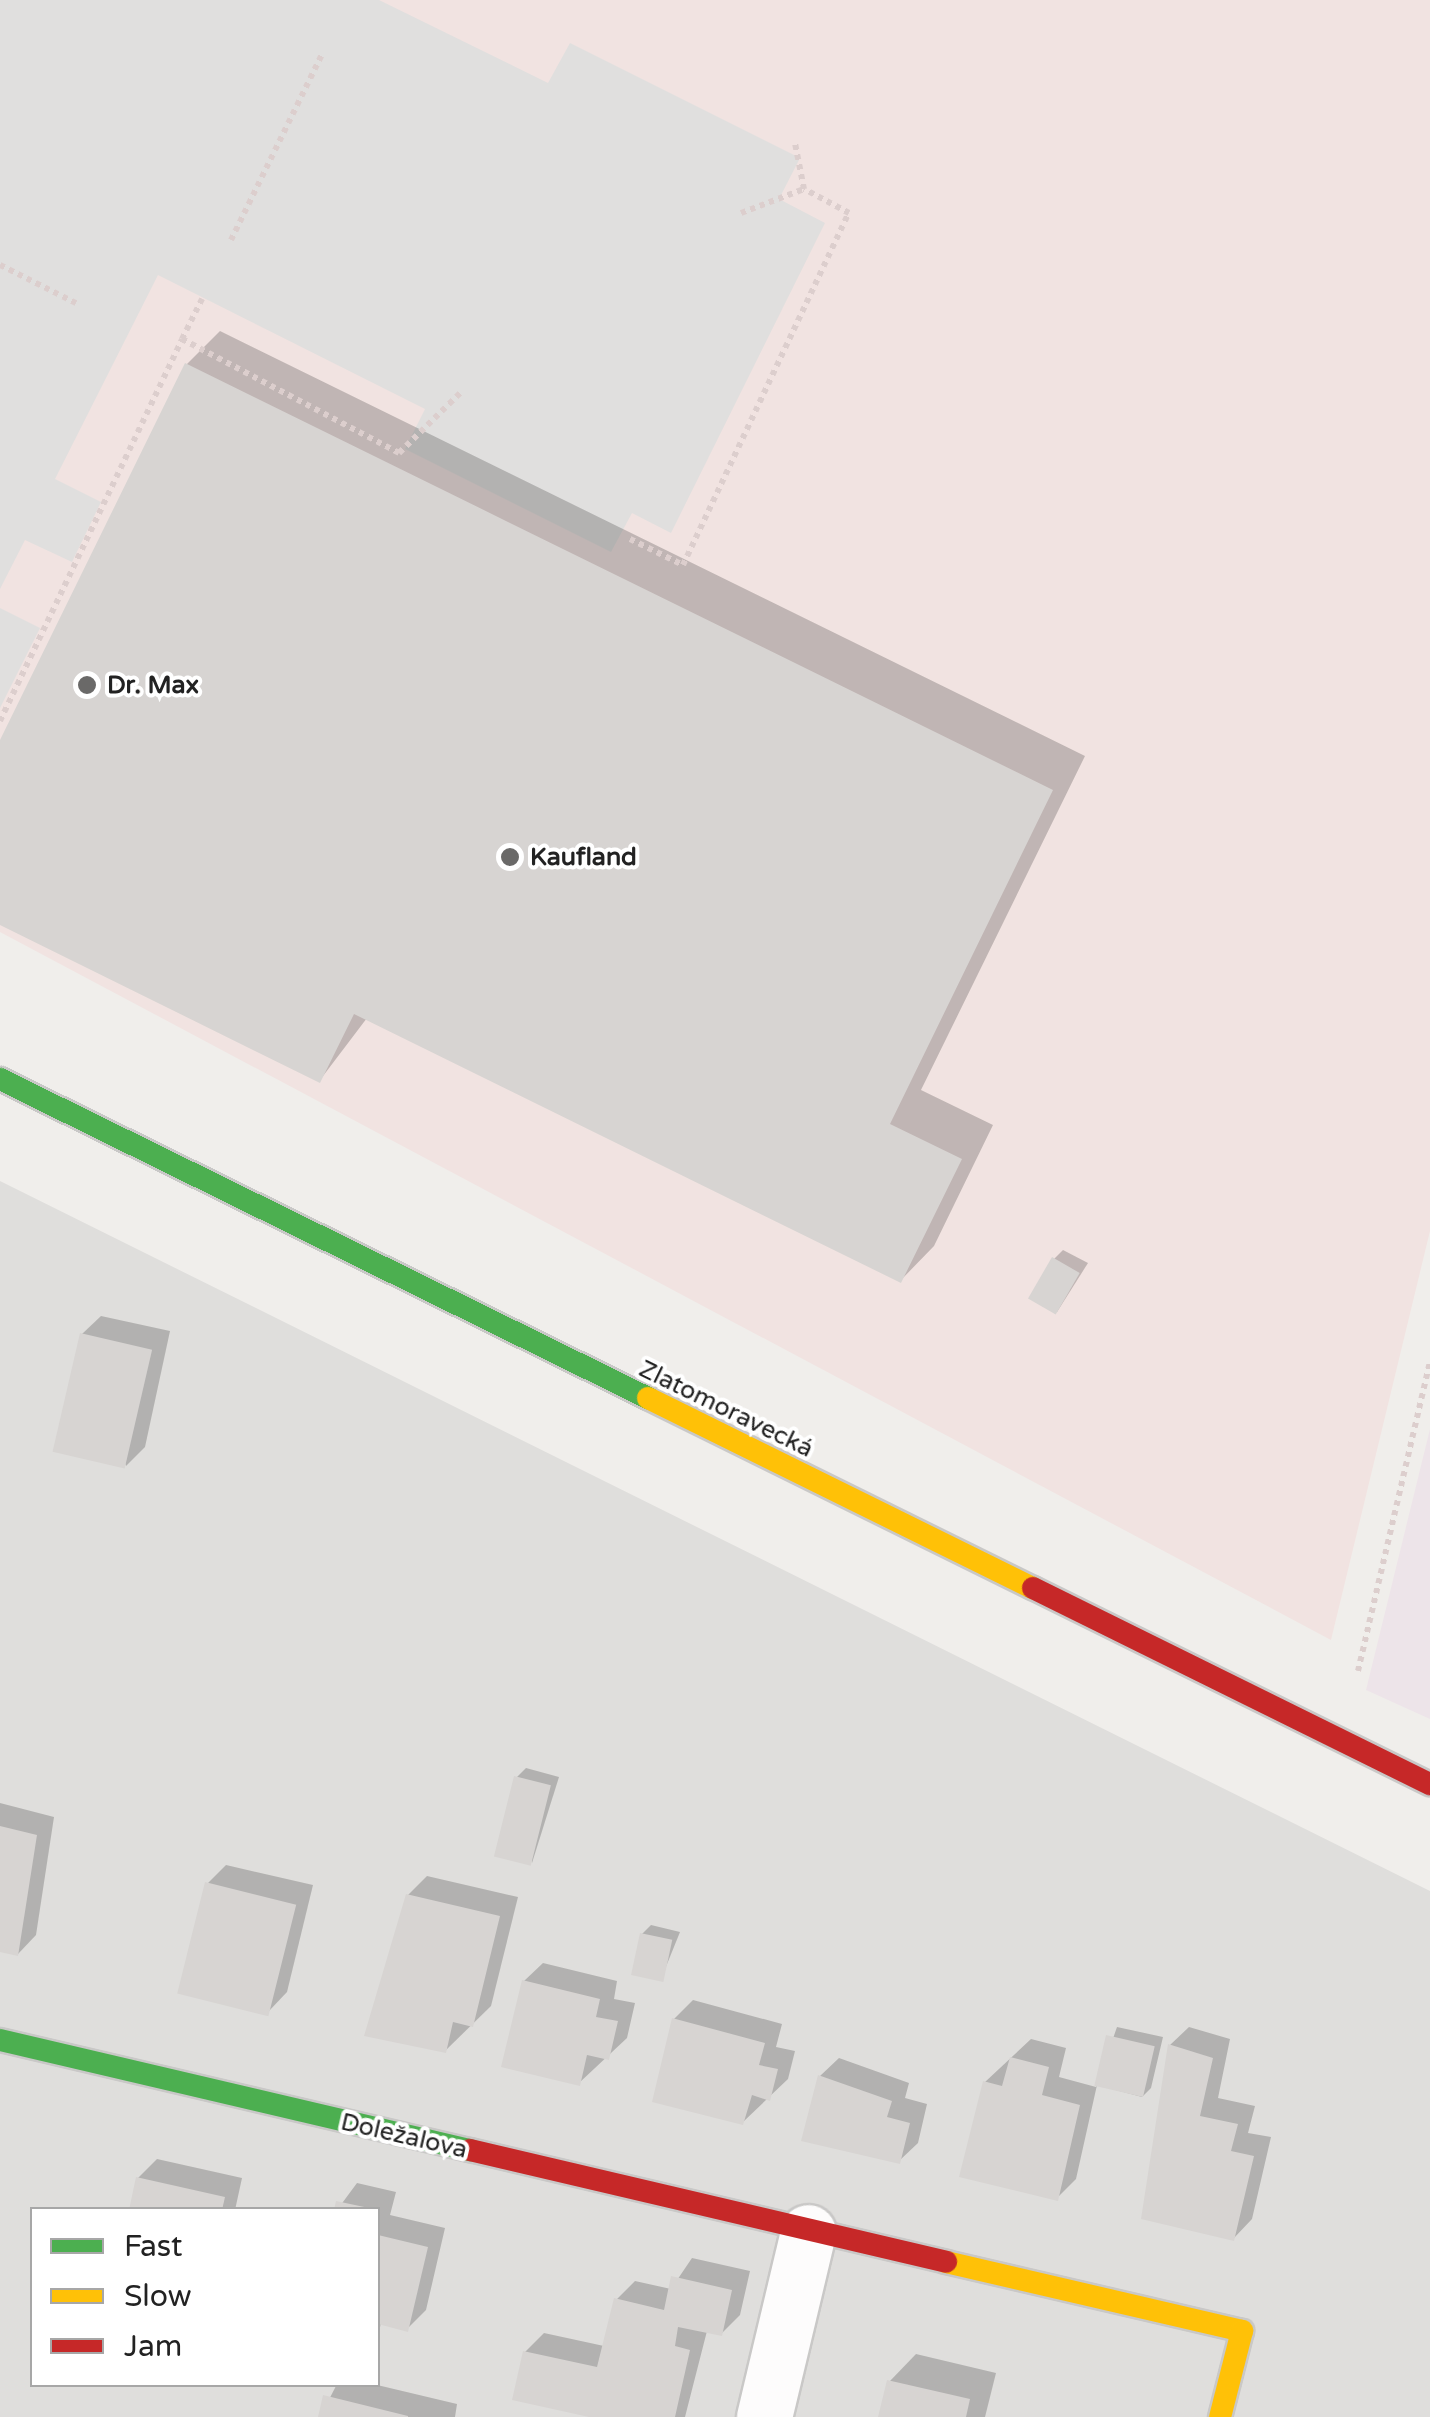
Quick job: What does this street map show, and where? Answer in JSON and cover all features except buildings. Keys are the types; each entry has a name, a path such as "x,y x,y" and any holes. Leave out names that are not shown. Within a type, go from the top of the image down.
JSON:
{"main road":[{"name":"Zlatomoravecká","path":"0,1079 1430,1784"},
{"name":"Doležalova","path":"0,2040 808,2232 1242,2330 1220,2417"}],"street":[{"path":"764,2417 808,2232"}],"path":[{"path":"231,240 322,54"},
{"path":"630,540 683,564 849,214 804,189 795,143"},
{"path":"741,213 804,189"},
{"path":"0,265 76,303"},
{"path":"0,721 202,298"},
{"path":"182,338 399,453 461,392"},
{"path":"1358,1671 1430,1362"}],"shaded area":[{"path":"0,0 1430,0 1430,1231 1331,1640 0,932"},
{"path":"0,0 379,0 548,83 570,43 800,158 779,199 825,223 671,533 632,513 611,552 405,449 425,409 158,275 55,479 101,502 72,562 25,540 0,589"},
{"path":"0,608 40,628 0,708"},
{"path":"0,1181 1430,1891 1430,2417 0,2417"},
{"path":"1430,1429 1430,1719 1366,1690"}],"traffic: fast":[{"path":"0,1079 648,1398"},
{"path":"0,2040 470,2150"}],"traffic: slow":[{"path":"648,1398 1033,1588"},
{"path":"946,2262 1242,2331 1220,2417"}],"traffic: jam":[{"path":"1033,1588 1430,1784"},
{"path":"470,2150 946,2262"}],"place":[{"name":"Dr. Max","path":"87,685"},
{"name":"Kaufland","path":"510,857"}]}
